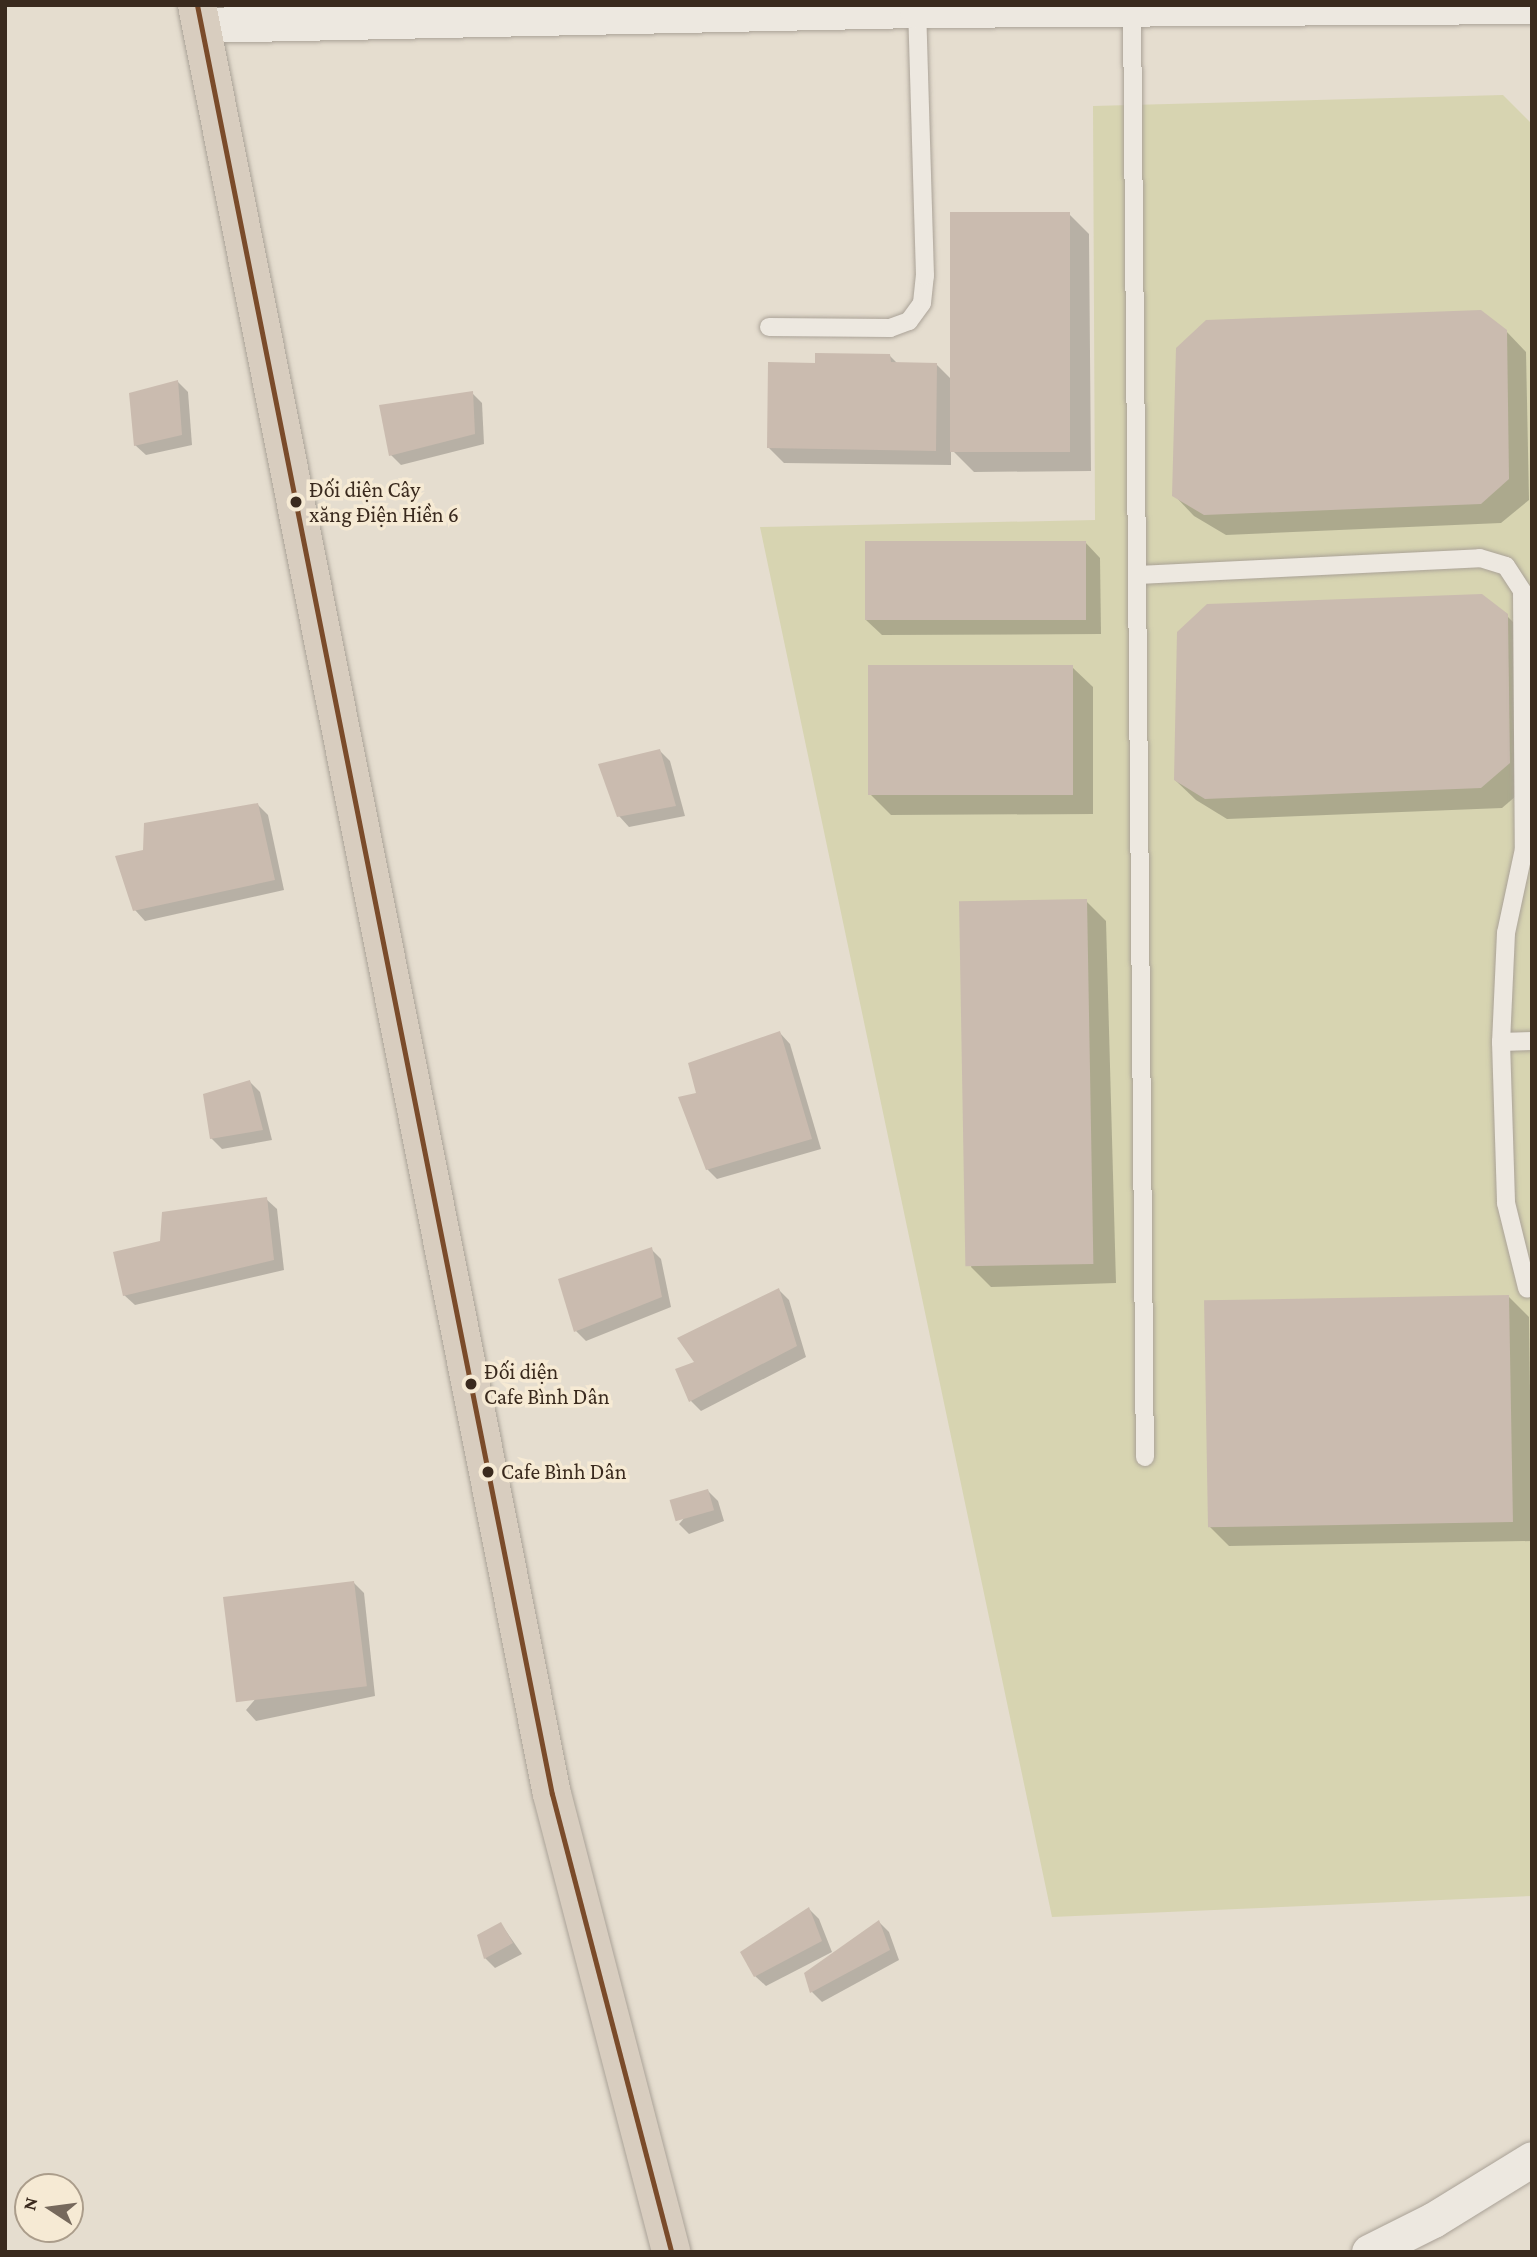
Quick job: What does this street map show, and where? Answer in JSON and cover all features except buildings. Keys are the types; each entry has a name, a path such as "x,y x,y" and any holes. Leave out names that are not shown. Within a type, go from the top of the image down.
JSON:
{"highway":[{"path":"198,15 552,1794 671,2252"}],"street":[{"path":"198,15 1532,6"},
{"path":"1369,2252 1433,2220 1532,2159"}],"lane":[{"path":"1132,9 1145,1457"},
{"path":"769,327 890,328 909,321 922,303 925,276 917,10"},
{"path":"1138,575 1480,558 1506,566 1522,592 1524,849 1506,933 1501,1042 1506,1203 1527,1288"},
{"path":"1501,1042 1532,1041"}],"shaded area":[{"path":"1503,95 1532,124 1532,1896 1052,1917 760,527 1095,520 1093,106"}],"transit line":[{"path":"197,5 552,1794 671,2252"}],"place":[{"name":"Đối diện Cây xăng Điện Hiền 6","path":"296,502"},
{"name":"Đối diện Cafe Bình Dân","path":"471,1384"},
{"name":"Cafe Bình Dân","path":"488,1472"}]}
